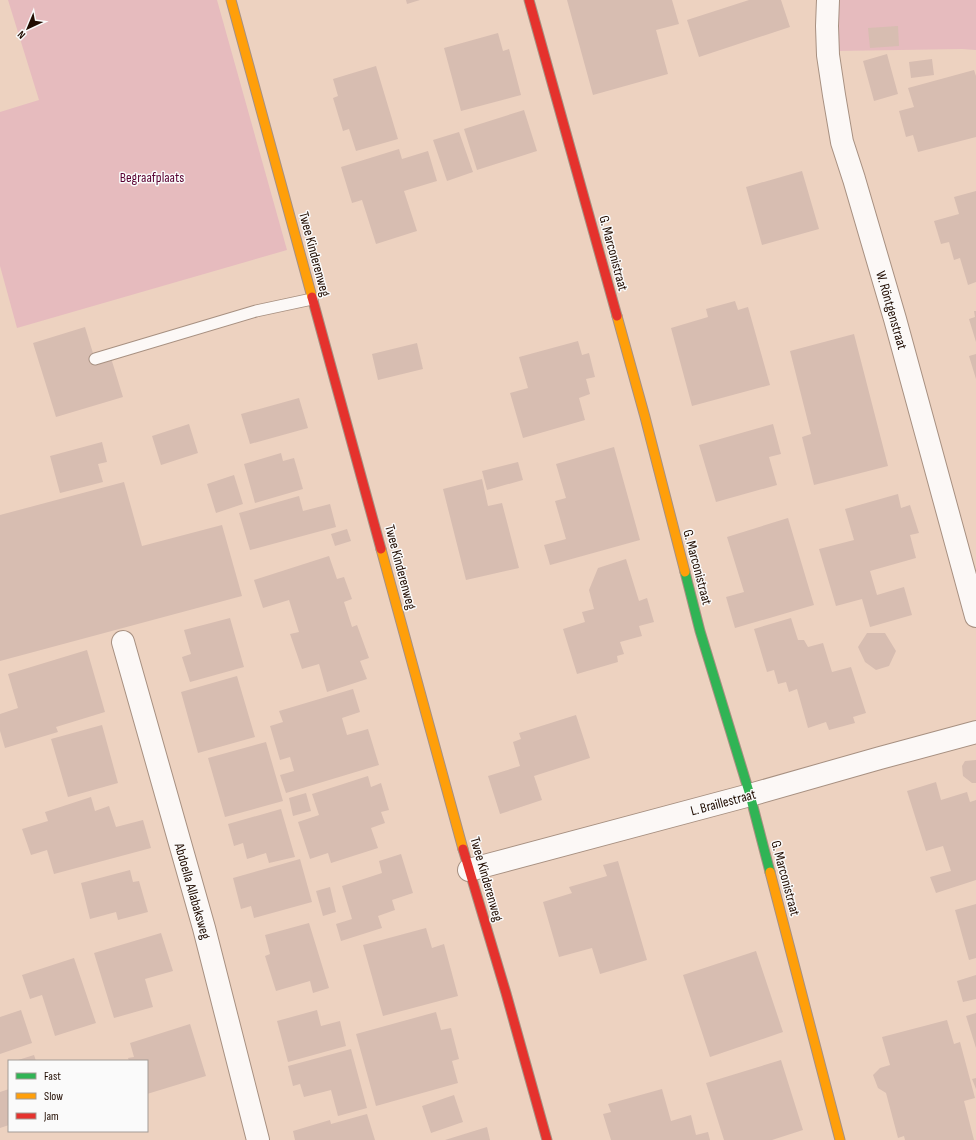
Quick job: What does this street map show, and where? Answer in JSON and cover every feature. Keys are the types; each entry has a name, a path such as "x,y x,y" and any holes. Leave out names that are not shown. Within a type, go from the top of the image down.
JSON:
{"street":[{"name":"Twee Kinderenweg","path":"231,0 470,870 547,1140"},
{"name":"G. Marconistraat","path":"529,0 645,417 700,631 750,795 840,1140"},
{"name":"W. Röntgenstraat","path":"828,0 828,55 842,142 894,319 976,616"},
{"name":"Abdoella Allabaksweg","path":"123,642 204,928 258,1140"},
{"name":"L. Braillestraat","path":"470,870 750,795 976,732"}],"lane":[{"path":"95,359 256,311 312,299"}],"green space":[{"name":"Begraafplaats","path":"8,0 217,0 287,250 17,328 0,266 0,112 39,100"},
{"path":"836,0 976,0 976,50 836,51"}],"building":[{"path":"406,0 420,0 407,4"},
{"path":"567,0 672,0 679,24 656,30 668,74 593,95"},
{"path":"749,0 781,0 790,27 699,57 687,20"},
{"path":"898,26 899,46 870,48 868,28"},
{"path":"498,33 503,51 509,49 521,95 461,111 444,48"},
{"path":"887,54 898,94 874,101 863,61"},
{"path":"932,59 934,75 911,78 909,62"},
{"path":"376,66 398,139 356,151 349,129 343,131 333,98 338,96 333,79"},
{"path":"974,70 976,76 976,137 918,152 913,135 906,137 899,111 914,107 908,88"},
{"path":"524,110 537,151 477,170 464,129"},
{"path":"459,132 473,172 447,181 433,140"},
{"path":"399,149 402,159 428,151 437,181 404,191 417,231 376,244 362,200 352,203 341,167"},
{"path":"802,171 819,229 762,245 746,187"},
{"path":"976,191 976,282 968,285 960,258 954,260 949,242 941,244 934,221 959,214 954,197"},
{"path":"735,301 738,310 748,307 770,385 692,406 671,328 708,317 706,309"},
{"path":"974,311 976,311 976,342 969,319 975,317"},
{"path":"85,327 96,363 111,358 123,397 56,417 33,343"},
{"path":"854,334 888,466 814,485 802,437 811,434 790,351"},
{"path":"578,341 582,355 589,353 595,377 586,379 590,394 579,398 585,420 523,438 510,393 528,388 519,357"},
{"path":"417,343 423,369 378,380 372,354"},
{"path":"976,354 976,379 969,356"},
{"path":"299,398 308,428 250,444 241,414"},
{"path":"189,424 198,453 161,465 152,436"},
{"path":"773,424 781,454 769,457 777,485 716,502 699,445"},
{"path":"102,442 107,462 98,464 103,482 60,493 50,456"},
{"path":"614,447 640,540 550,565 544,545 566,539 555,501 566,498 556,464"},
{"path":"281,453 283,461 294,458 303,489 255,503 244,464"},
{"path":"518,462 523,480 487,490 482,471"},
{"path":"234,475 243,504 216,513 207,484"},
{"path":"482,479 488,506 502,503 519,568 466,580 443,489"},
{"path":"124,482 142,546 222,525 242,596 0,661 0,515"},
{"path":"898,494 901,508 910,505 919,533 910,535 916,558 870,571 877,595 904,587 912,615 870,627 862,599 836,606 819,549 854,540 845,509"},
{"path":"299,496 303,511 330,504 336,527 250,550 239,513"},
{"path":"788,518 814,605 735,628 726,597 744,592 727,537"},
{"path":"347,529 351,541 335,546 331,534"},
{"path":"329,556 337,579 344,577 352,599 344,602 352,627 357,625 369,658 360,661 367,679 327,692 319,664 302,669 290,634 299,632 289,600 263,608 254,580"},
{"path":"626,559 639,601 647,598 654,622 639,626 642,636 620,642 624,654 617,656 618,662 577,674 563,629 585,622 582,612 594,609 589,590 598,568"},
{"path":"230,618 244,667 190,682 182,657 191,654 184,630"},
{"path":"791,618 798,640 804,640 808,647 823,643 832,672 851,667 866,713 853,717 855,723 829,730 826,722 808,728 797,689 789,692 786,682 778,684 774,670 767,672 754,629"},
{"path":"867,633 885,633 896,651 889,666 876,670 865,662 858,647"},
{"path":"87,650 105,712 56,727 58,732 5,748 0,731 0,714 18,708 8,674"},
{"path":"237,676 255,737 198,753 181,692"},
{"path":"353,689 360,712 342,718 347,735 368,729 379,765 286,793 280,775 294,771 290,757 280,760 270,726 283,722 279,711"},
{"path":"576,715 590,758 534,776 542,800 500,814 488,776 520,766 513,742 521,739 519,733"},
{"path":"102,725 118,783 68,797 51,739"},
{"path":"266,742 283,801 225,817 208,758"},
{"path":"976,760 976,783 972,783 963,776 962,766 965,761"},
{"path":"368,776 371,787 381,783 389,810 381,812 385,823 371,828 378,848 331,863 328,853 310,859 298,822 319,815 312,794"},
{"path":"936,782 941,800 967,792 970,802 976,800 976,880 936,893 930,877 951,871 943,846 926,851 907,791"},
{"path":"306,793 311,811 293,816 289,798"},
{"path":"91,797 95,811 109,806 116,827 143,820 151,848 54,874 47,850 31,855 22,829 48,821 45,812"},
{"path":"281,809 295,857 269,863 266,853 247,859 243,843 234,846 228,824"},
{"path":"401,854 413,893 392,900 395,910 378,916 382,928 341,941 336,924 352,919 342,886 382,873 379,861"},
{"path":"300,859 312,902 254,918 251,906 241,909 233,878"},
{"path":"618,861 647,960 600,974 592,948 559,957 543,902 572,893 569,887 607,876 603,865"},
{"path":"130,870 133,882 139,881 148,912 118,920 116,912 90,919 81,883"},
{"path":"330,887 336,912 323,916 316,891"},
{"path":"976,904 976,958 969,960 955,910"},
{"path":"309,923 329,988 313,993 310,981 276,991 265,956 270,954 265,935"},
{"path":"426,928 432,948 444,944 458,996 383,1016 363,945"},
{"path":"161,933 173,971 145,979 153,1007 114,1018 94,953"},
{"path":"756,951 783,1032 710,1057 683,975"},
{"path":"74,958 96,1023 55,1036 42,995 30,999 22,975"},
{"path":"976,975 976,999 963,1002 957,981"},
{"path":"21,1010 32,1043 0,1054 0,1017"},
{"path":"317,1010 321,1026 340,1021 346,1046 288,1062 277,1021"},
{"path":"436,1012 441,1030 451,1028 459,1059 452,1061 458,1083 376,1106 356,1034"},
{"path":"976,1013 976,1048 966,1016"},
{"path":"947,1020 954,1044 960,1042 975,1098 964,1101 974,1140 905,1140 904,1136 898,1138 886,1093 878,1088 873,1075 880,1068 890,1065 882,1037"},
{"path":"190,1024 206,1076 148,1094 148,1060 129,1060 128,1058 134,1057 130,1043"},
{"path":"351,1049 367,1108 338,1116 331,1090 304,1097 300,1084 293,1086 288,1066"},
{"path":"34,1055 36,1060 18,1060"},
{"path":"781,1060 803,1130 772,1140 724,1140 706,1083"},
{"path":"976,1078 976,1089 972,1079"},
{"path":"8,1089 8,1125 0,1128 0,1092"},
{"path":"662,1089 671,1121 691,1115 696,1135 708,1132 710,1140 611,1140 603,1114 611,1112 608,1104"},
{"path":"454,1095 463,1122 431,1133 422,1106"},
{"path":"367,1114 375,1140 295,1140 293,1131 330,1120 331,1124"},
{"path":"487,1127 490,1140 445,1140"}],"traffic: fast":[{"path":"685,572 700,631 750,795 770,872"}],"traffic: slow":[{"path":"231,0 312,297"},
{"path":"617,316 685,572"},
{"path":"381,549 463,849"},
{"path":"770,872 840,1140"}],"traffic: jam":[{"path":"529,0 617,316"},
{"path":"312,297 381,549"},
{"path":"463,849 506,993 547,1140"}]}
